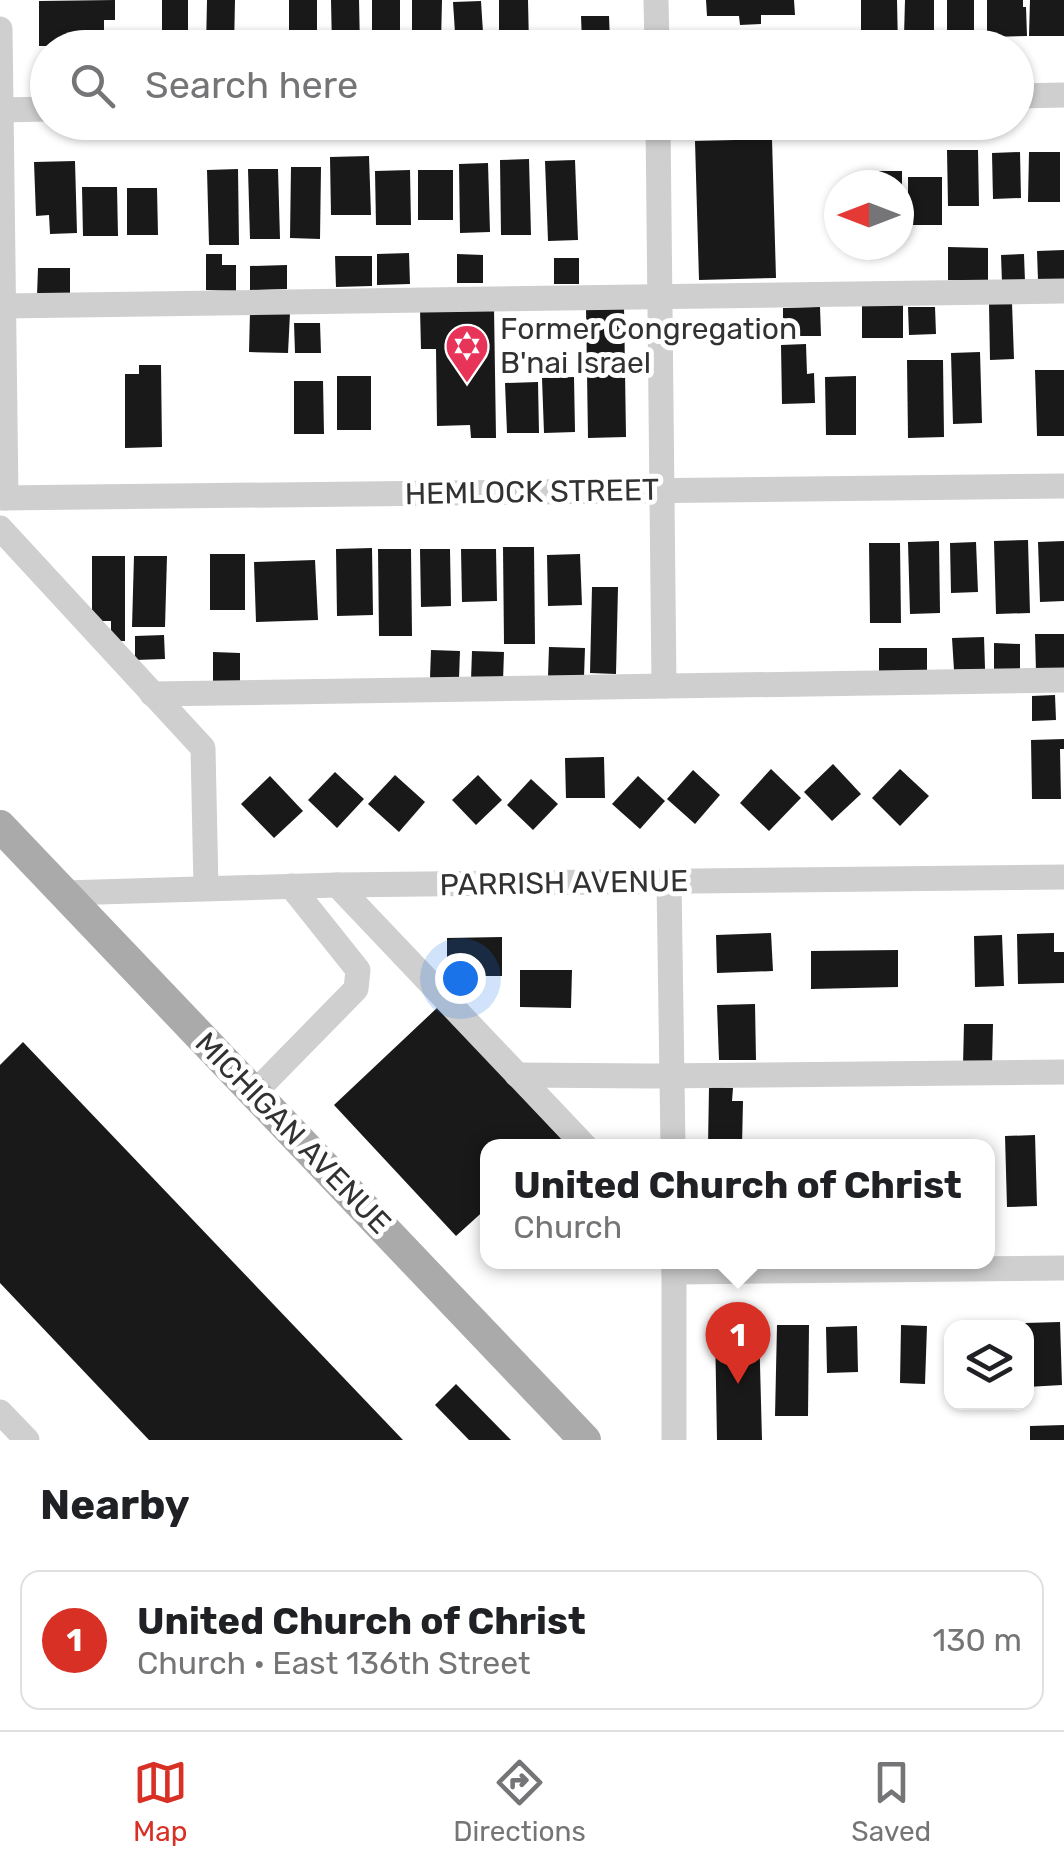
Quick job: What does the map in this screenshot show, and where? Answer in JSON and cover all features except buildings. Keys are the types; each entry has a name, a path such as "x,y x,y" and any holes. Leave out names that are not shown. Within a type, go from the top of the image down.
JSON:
{"main road":[{"name":"MICHIGAN AVENUE","path":"0,826 586,1440"}],"street":[{"path":"656,0 657,30"},
{"path":"0,29 3,498"},
{"path":"1034,96 1064,96"},
{"path":"1,110 30,109"},
{"path":"658,140 664,686"},
{"path":"4,306 1064,291"},
{"name":"HEMLOCK STREET","path":"3,498 1064,486"},
{"path":"0,528 203,748 206,888"},
{"path":"152,694 1064,680"},
{"name":"PARRISH AVENUE","path":"64,892 1064,877"},
{"path":"669,881 672,1139"},
{"path":"255,1092 356,989 358,970 291,886"},
{"path":"337,886 578,1139"},
{"path":"517,1075 1064,1072"},
{"path":"995,1268 1064,1268"},
{"path":"674,1269 674,1440"},
{"path":"0,1412 27,1440"}],"place":[{"name":"Former Congregation B'nai Israel","path":"467,384"},
{"name":"United Church of Christ","path":"738,1384"}]}
